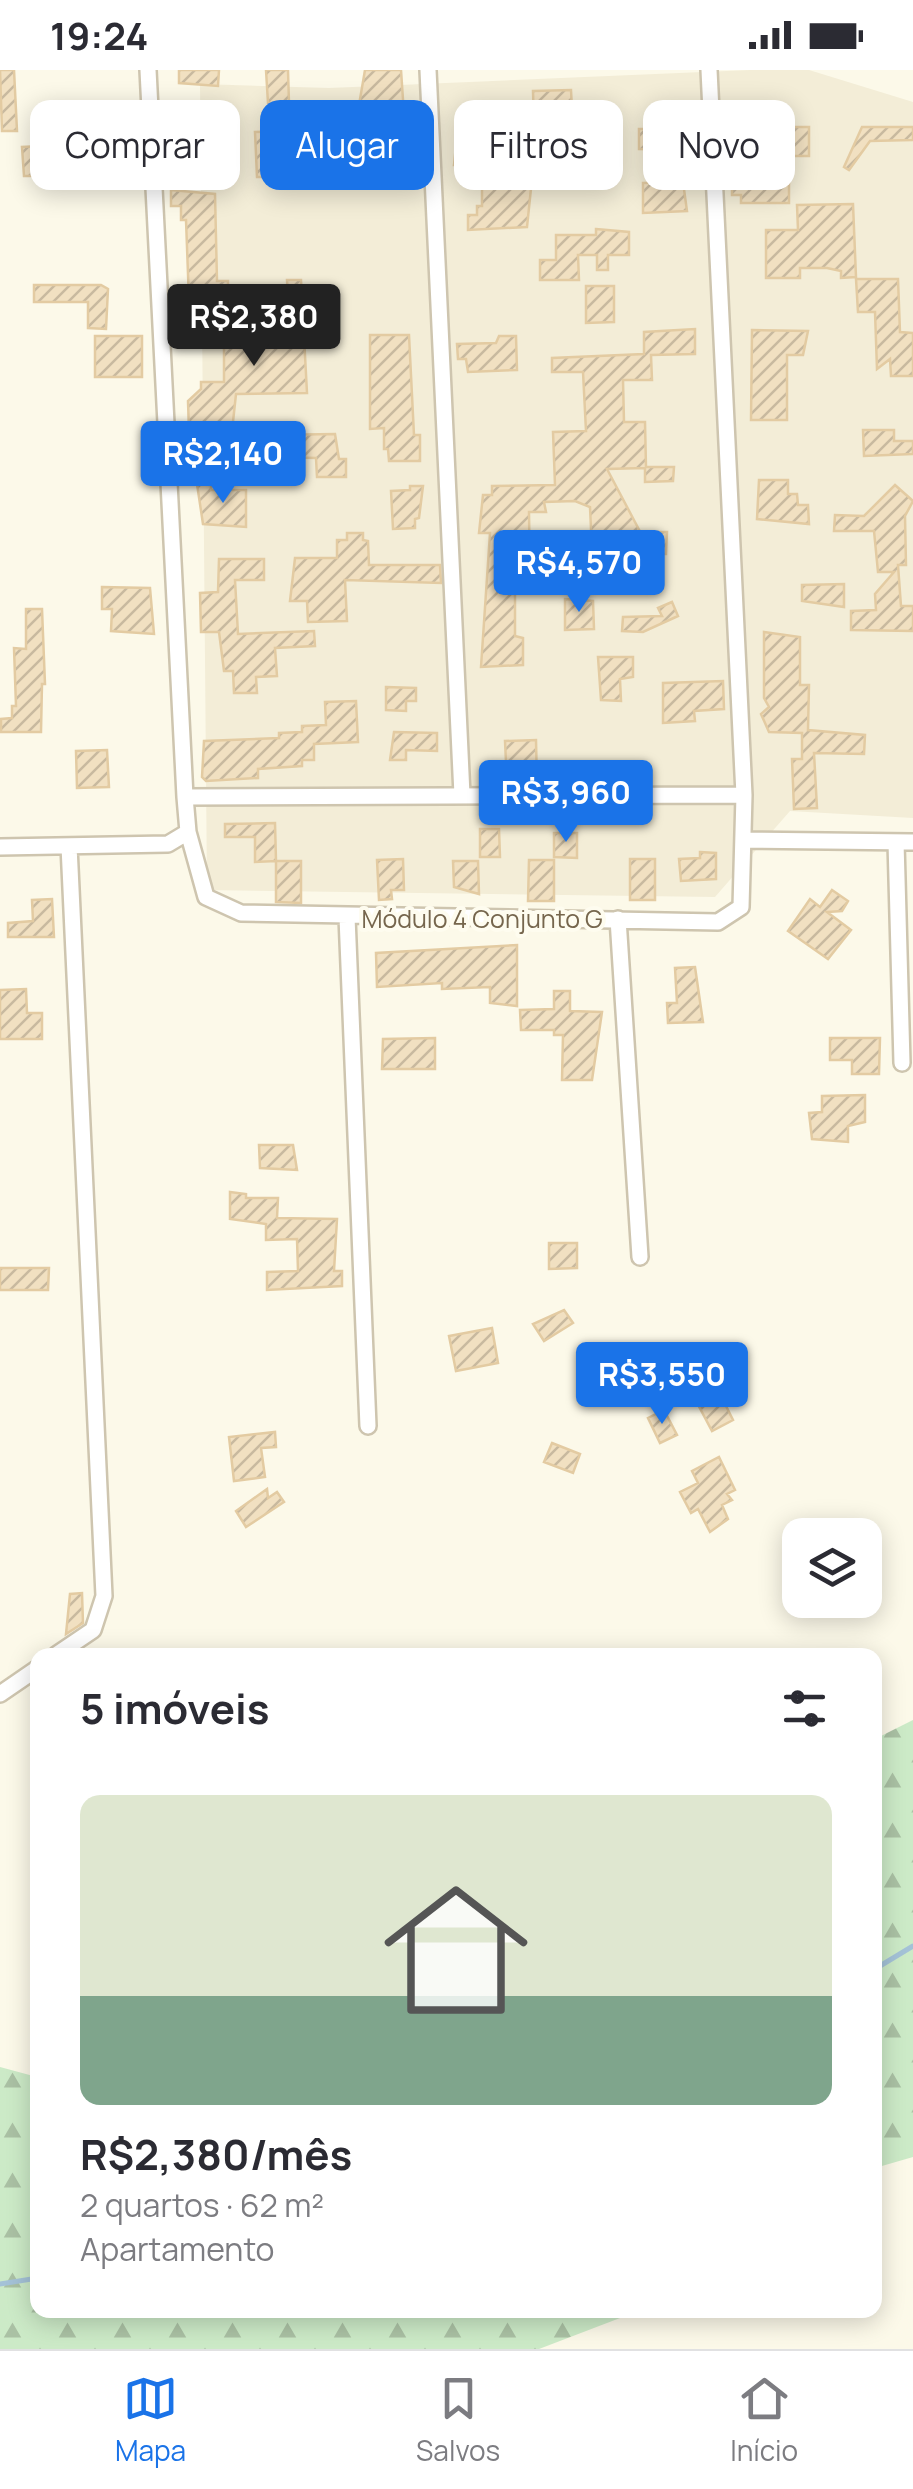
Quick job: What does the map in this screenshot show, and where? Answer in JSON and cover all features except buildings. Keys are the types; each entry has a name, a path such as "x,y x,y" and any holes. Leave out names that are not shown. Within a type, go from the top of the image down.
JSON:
{"street":[{"path":"0,847 168,844 188,832 148,70"},
{"path":"428,70 462,796"},
{"path":"709,70 744,840 905,842 902,1063"},
{"path":"185,796 744,795"},
{"name":"Módulo 4 Conjunto G","path":"188,832 200,885 212,903 241,913 346,917 718,922 737,914 743,894 744,840"},
{"path":"66,1648 93,1630 104,1596 69,846"},
{"path":"346,917 368,1426"},
{"path":"618,919 640,1257"},
{"path":"0,1694 30,1673"}],"shaded area":[{"path":"809,70 913,102 913,818 790,811 715,897 207,890 201,190 240,190 240,100 200,100 200,84 329,88"}],"green space":[{"path":"913,1720 913,2157 882,2166 882,1736"},
{"path":"0,2067 30,2075 30,2318 620,2318 539,2349 0,2349"}],"waterway":[{"path":"882,1965 913,1946"},
{"path":"0,2284 30,2279"}]}
